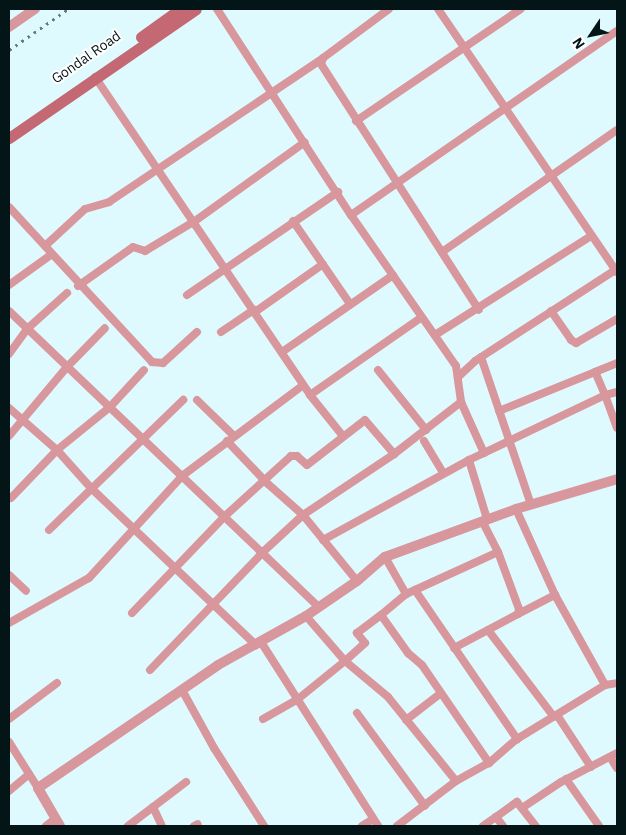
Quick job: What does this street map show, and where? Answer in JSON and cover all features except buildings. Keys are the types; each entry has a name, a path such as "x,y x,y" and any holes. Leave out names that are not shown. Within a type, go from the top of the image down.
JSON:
{"main road":[{"name":"Gondal Road","path":"9,129 180,9"},
{"path":"9,138 196,9"}],"street":[{"path":"9,27 35,9"},
{"path":"217,9 352,214 456,366 461,402 484,453"},
{"path":"45,246 86,209 109,202 271,91 324,58 389,9"},
{"path":"438,9 616,271 481,357 458,377"},
{"path":"356,120 521,9"},
{"path":"352,214 617,31"},
{"path":"324,58 321,64 324,71 479,310"},
{"path":"96,77 195,221 303,385 342,436"},
{"path":"442,252 617,130"},
{"path":"80,286 133,247 145,251 195,221 305,142"},
{"path":"187,295 293,220 338,192"},
{"path":"9,207 152,362 163,363 197,332"},
{"path":"293,220 350,304"},
{"path":"435,335 479,310 592,236"},
{"path":"9,285 52,254"},
{"path":"221,332 323,264"},
{"path":"282,352 393,275"},
{"path":"9,354 27,329 67,293"},
{"path":"9,311 182,476 264,551 318,605"},
{"path":"550,312 571,340 576,342 617,319"},
{"path":"310,395 422,317"},
{"path":"9,436 67,367 105,328"},
{"path":"481,357 531,505"},
{"path":"499,411 617,363"},
{"path":"11,498 57,450 110,406 144,370"},
{"path":"378,370 426,430"},
{"path":"596,372 617,428"},
{"path":"9,623 89,578 182,476 230,438 303,385"},
{"path":"323,540 510,439 605,395 617,392"},
{"path":"49,530 183,400"},
{"path":"197,400 266,482 303,515 357,581"},
{"path":"150,670 264,551 303,515 394,454 461,402"},
{"path":"9,408 57,450 91,488 259,644 298,699 375,823 362,826"},
{"path":"132,614 225,516 266,482 291,456 297,456 307,465 365,420 394,454"},
{"path":"424,441 443,474"},
{"path":"469,460 485,520 519,605 518,614"},
{"path":"38,788 218,665 259,644 306,616 318,605 357,581 384,557 516,509 617,479"},
{"path":"516,509 555,595 605,685"},
{"path":"263,719 298,699 345,661 365,643 356,633 406,594 498,552"},
{"path":"384,557 406,594"},
{"path":"9,575 26,591"},
{"path":"415,590 517,739"},
{"path":"454,648 555,595"},
{"path":"381,615 441,693 489,763"},
{"path":"306,616 345,661 388,697 456,781"},
{"path":"488,630 556,716 591,767"},
{"path":"397,826 456,781 489,763 517,739 605,685 617,683"},
{"path":"9,719 57,684"},
{"path":"182,690 214,748 264,826"},
{"path":"406,720 441,693"},
{"path":"357,713 424,806"},
{"path":"9,742 57,823 46,826"},
{"path":"522,808 566,779 614,755 617,768"},
{"path":"9,791 29,774"},
{"path":"566,779 599,826"},
{"path":"128,826 186,782"},
{"path":"483,826 517,802 536,826"},
{"path":"152,807 162,826"},
{"path":"496,817 503,826"}],"railway":[{"path":"9,50 68,9"}]}
